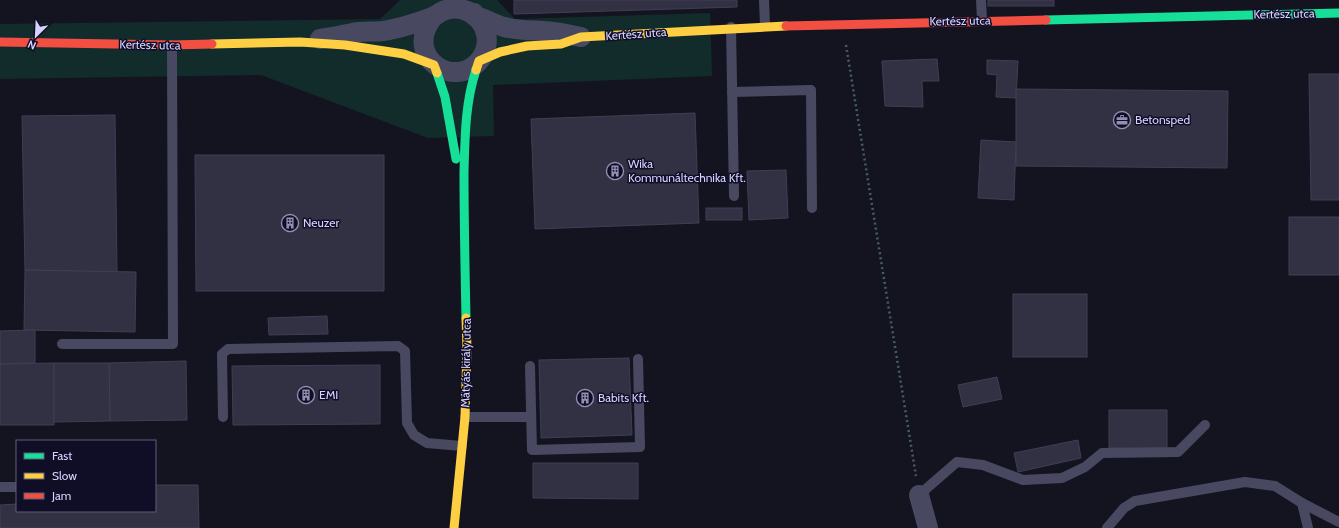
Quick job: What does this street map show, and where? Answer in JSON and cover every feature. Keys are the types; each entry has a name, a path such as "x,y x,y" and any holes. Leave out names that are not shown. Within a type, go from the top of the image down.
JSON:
{"street":[{"name":"Kertész utca","path":"300,42 360,32 383,31 436,8"},
{"path":"436,8 444,11 473,8 486,34 484,54 479,62 464,71 455,73 444,70 434,64 427,56 424,46 424,35 427,25 436,8"},
{"name":"Kertész utca","path":"473,8 494,24 504,27 521,30 555,32 581,37 731,27 982,20 1339,13"},
{"name":"Kertész utca","path":"479,62 500,52 527,46 561,44 581,37"},
{"name":"Kertész utca","path":"0,42 172,45 300,42 345,45 404,54 434,64"},
{"name":"Mátyás király utca","path":"454,528 465,417 467,349 464,198 465,138 470,89 479,62"},
{"name":"Mátyás király utca","path":"434,64 445,97 464,198"},
{"path":"919,494 928,528"}],"lane":[{"path":"764,0 765,26"},
{"path":"981,0 982,20"},
{"path":"731,27 734,196"},
{"path":"62,344 173,344 172,45"},
{"path":"732,92 811,90 812,208"},
{"path":"223,417 222,354 228,349 398,346 405,351 407,423 414,435 428,443 462,446"},
{"path":"530,366 532,450 640,447 638,358"},
{"path":"465,417 531,417"},
{"path":"919,494 957,462 983,464 1023,480 1062,478 1085,467 1102,453 1178,452 1206,425"},
{"path":"1107,528 1124,508 1135,501 1245,482 1275,486 1302,503 1339,522"},
{"path":"0,487 16,487"},
{"path":"1302,503 1308,528"}],"path":[{"path":"842,24 919,494"}],"green space":[{"path":"400,0 497,0 515,19 710,13 712,76 493,85 494,136 428,138 261,75 0,79 0,24 380,19"}],"building":[{"path":"514,0 737,0 737,7 514,14"},
{"path":"988,0 1054,0 1054,6 988,6"},
{"path":"937,59 939,81 922,81 923,107 885,106 882,61"},
{"path":"987,60 1018,61 1016,98 996,97 997,75 987,74"},
{"path":"1309,74 1339,74 1339,200 1311,200"},
{"name":"Betonsped","path":"1016,89 1228,91 1227,168 1016,166"},
{"name":"Wika Kommunáltechnika Kft.","path":"695,113 699,223 535,229 531,119"},
{"path":"115,115 117,272 25,270 22,116"},
{"path":"981,140 1016,142 1014,200 978,198"},
{"name":"Neuzer","path":"195,155 384,155 384,291 196,291"},
{"path":"786,170 788,218 749,220 747,171"},
{"path":"706,208 742,208 742,220 706,220"},
{"path":"1289,217 1339,217 1339,275 1289,275"},
{"path":"25,270 136,272 135,332 24,330"},
{"path":"1013,294 1087,294 1087,357 1013,357"},
{"path":"327,316 328,334 269,335 268,318"},
{"path":"35,330 35,363 0,364 0,331"},
{"name":"Babits Kft.","path":"629,358 632,435 541,438 539,360"},
{"path":"186,361 187,420 110,421 109,363"},
{"path":"54,363 54,425 0,425 0,364"},
{"path":"54,363 109,363 110,421 54,422"},
{"name":"EMI","path":"380,365 380,424 233,425 232,366"},
{"path":"997,377 1002,399 963,407 958,385"},
{"path":"1109,410 1167,410 1167,449 1109,448"},
{"path":"1078,440 1081,458 1018,472 1014,453"},
{"path":"533,463 638,463 638,499 533,498"},
{"path":"156,485 198,485 199,528 0,528 0,505 16,504 16,512 156,512"}],"traffic: fast":[{"path":"1046,20 1339,13"},
{"path":"466,318 464,209 466,121 472,82 476,70"},
{"path":"437,73 445,97 456,159"}],"traffic: slow":[{"path":"476,70 479,61 500,52 527,46 561,44 581,37 786,26"},
{"path":"212,44 300,42 345,45 404,54 434,65 437,73"},
{"path":"454,528 465,417 467,349 466,318"}],"traffic: jam":[{"path":"786,26 1046,20"},
{"path":"0,42 172,45 212,44"}],"place":[{"name":"Betonsped","path":"1122,120"},
{"name":"Wika Kommunáltechnika Kft.","path":"615,171"},
{"name":"Neuzer","path":"290,223"},
{"name":"EMI","path":"306,395"},
{"name":"Babits Kft.","path":"585,398"}]}
